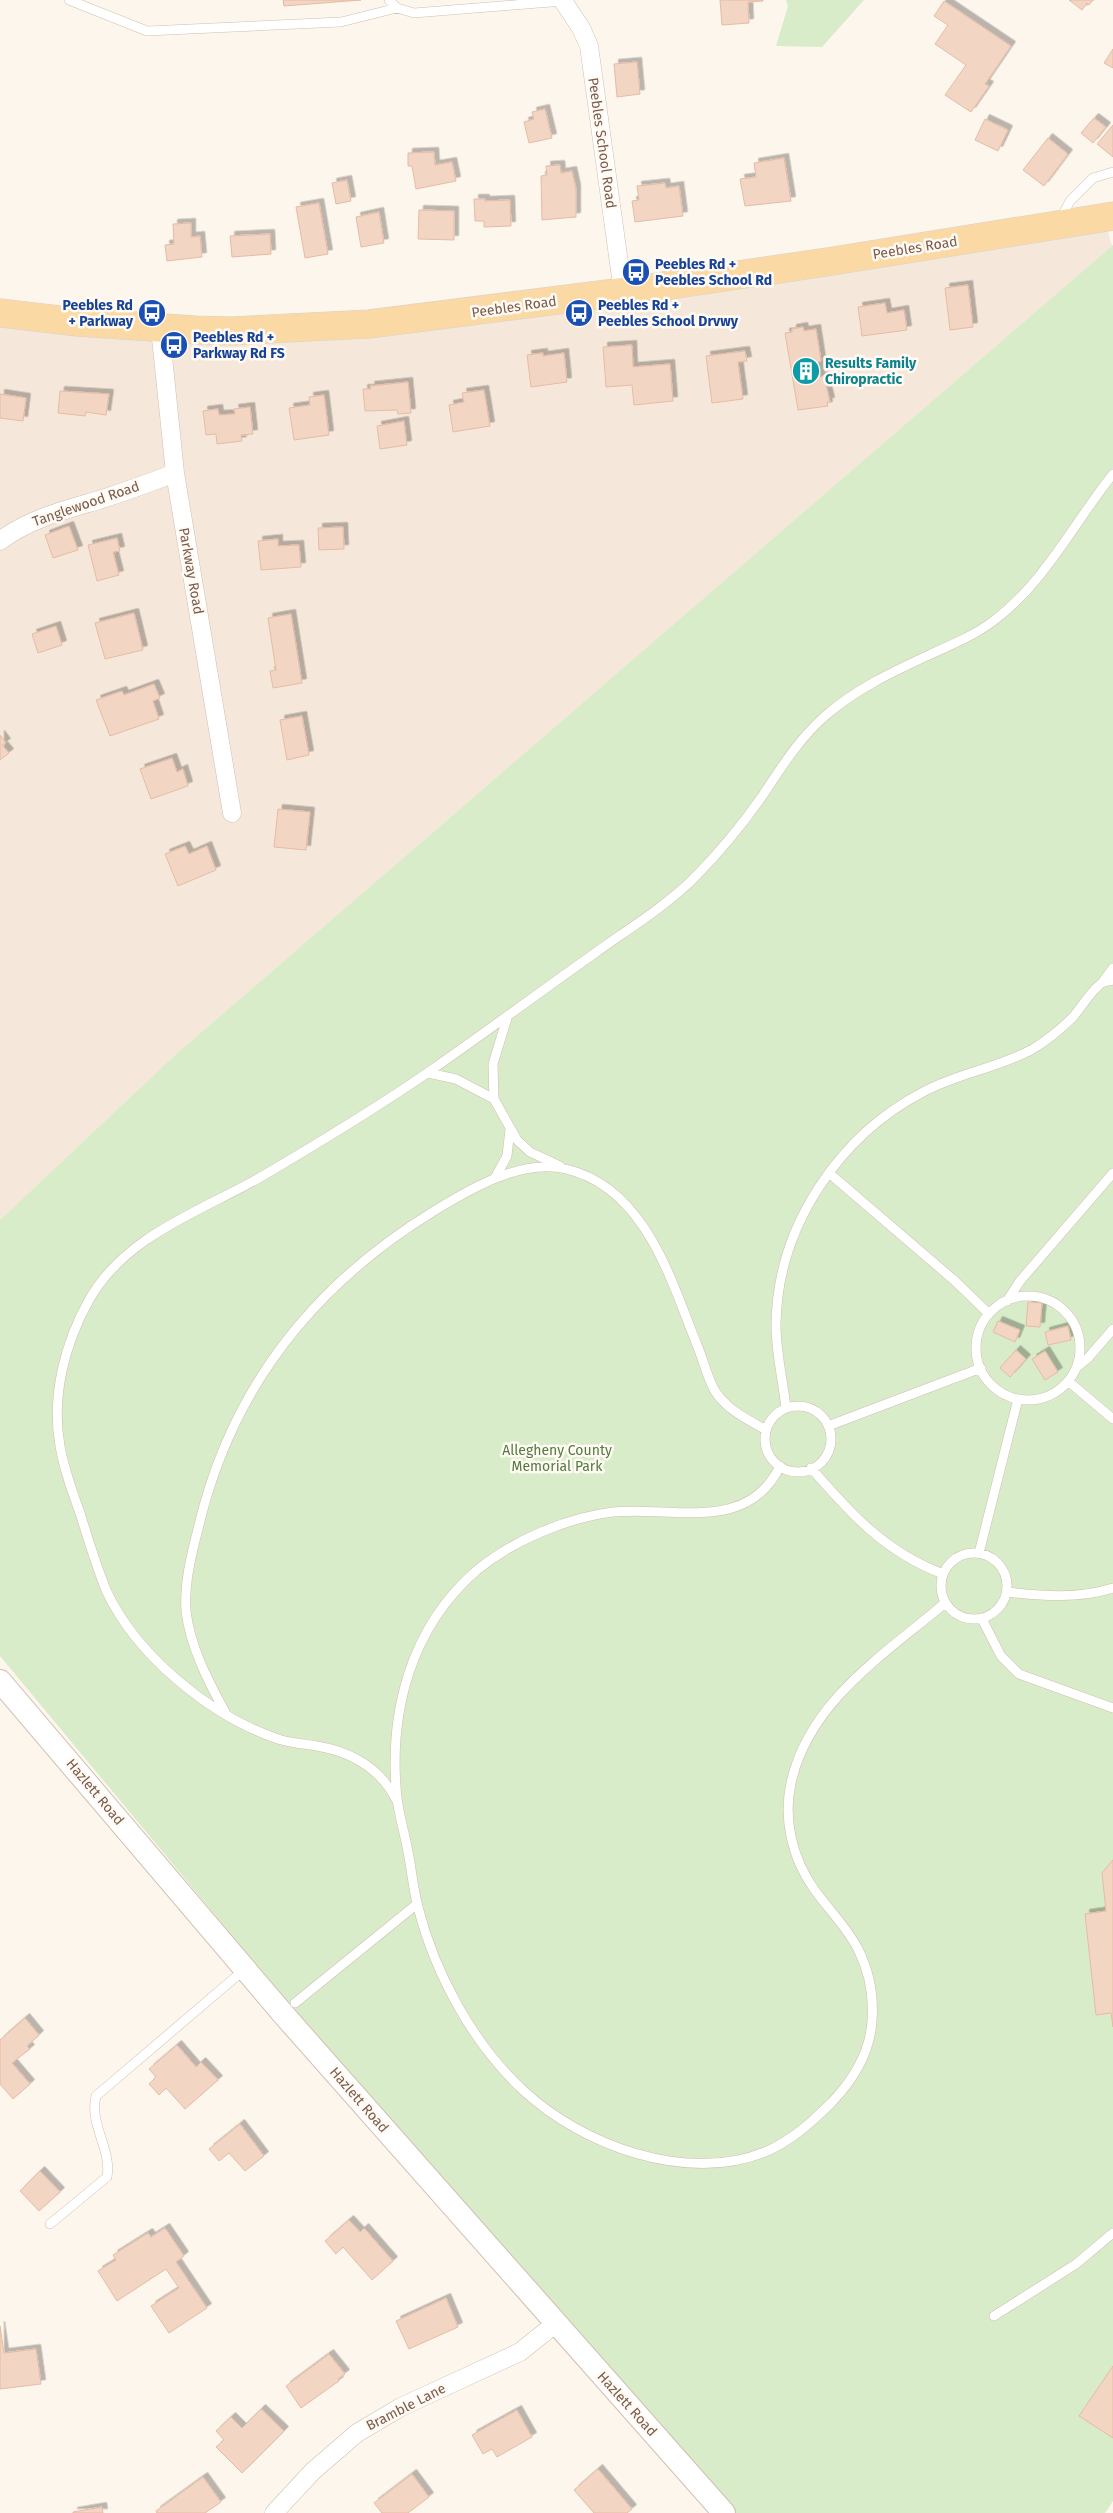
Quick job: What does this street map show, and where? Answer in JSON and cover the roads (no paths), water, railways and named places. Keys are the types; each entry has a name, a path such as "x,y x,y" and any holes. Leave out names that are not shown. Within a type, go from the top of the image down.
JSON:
{"main road":[{"name":"Peebles Road","path":"0,313 77,322 231,331 369,324 623,292 833,261 1113,216"}],"street":[{"name":"Peebles School Road","path":"562,0 581,28 589,46 623,292"},
{"name":"Parkway Road","path":"160,328 175,473 232,813"},
{"name":"Tanglewood Road","path":"0,541 23,526 50,515 133,489 175,473"},
{"name":"Hazlett Road","path":"0,1681 246,1969 555,2324 724,2513"},
{"name":"Bramble Lane","path":"274,2513 313,2471 357,2433 401,2407 520,2352 555,2324"}],"lane":[{"path":"69,0 147,31 341,22 398,8"},
{"path":"389,0 398,8 414,13 454,5 562,0"},
{"path":"1058,224 1070,201 1093,178 1113,172"},
{"path":"397,1801 385,1782 360,1760 337,1749 280,1740 227,1714 178,1680 155,1659 118,1614 92,1553 60,1451 58,1409 65,1355 92,1295 112,1269 142,1242 306,1150 428,1072 688,884 734,833 764,793 783,762 803,738 845,699 899,668 968,637 1012,606 1035,582 1113,474"},
{"path":"786,1408 778,1353 778,1297 784,1268 798,1226 812,1196 829,1173 850,1145 874,1123 926,1090 1008,1061 1031,1050 1051,1037 1072,1018 1113,968"},
{"path":"1102,983 1113,980"},
{"path":"508,1015 494,1064 494,1099 510,1129 530,1152 591,1178 612,1192 643,1225 664,1264 714,1390 733,1411 766,1430"},
{"path":"428,1072 456,1079 494,1099"},
{"path":"495,1178 507,1156 510,1129"},
{"path":"227,1714 212,1689 191,1633 186,1610 187,1588 191,1557 203,1507 218,1462 235,1419 257,1380 312,1310 334,1286 418,1221 495,1178 534,1168 565,1168"},
{"path":"829,1173 955,1281 989,1314"},
{"path":"1007,1301 1020,1281 1113,1173"},
{"path":"1077,1367 1080,1349 1078,1334 1073,1322 1063,1309 1051,1302 1034,1296 1018,1297 1007,1301 989,1314 981,1327 977,1342 981,1368 989,1382 997,1390 1018,1399 1035,1400 1049,1396 1068,1381 1077,1367 1088,1358 1113,1329"},
{"path":"828,1426 981,1368"},
{"path":"1068,1381 1113,1419"},
{"path":"979,1554 1018,1399"},
{"path":"798,1406 811,1409 820,1415 828,1426 830,1433 829,1448 822,1461 811,1468 792,1471 780,1466 767,1451 766,1430 771,1419 786,1408 798,1406"},
{"path":"780,1466 772,1483 747,1503 732,1509 695,1513 643,1510 587,1517 533,1536 502,1552 480,1568 455,1591 434,1618 419,1643 408,1672 397,1732 397,1801 417,1904 426,1934 442,1972 475,2034 511,2079 536,2102 559,2119 618,2148 650,2157 681,2162 710,2163 738,2160 761,2154 783,2143 822,2112 842,2092 857,2070 867,2048 873,2009 867,1972 856,1945 812,1886 791,1840 788,1815 790,1788 807,1736 835,1698 945,1603"},
{"path":"811,1468 853,1516 872,1533 916,1564 943,1574"},
{"path":"966,1554 989,1556 999,1565 1006,1577 1007,1592 1001,1606 995,1612 982,1619 966,1619 956,1614 945,1603 941,1588 943,1574 954,1559 966,1554"},
{"path":"1007,1592 1050,1597 1070,1596 1113,1588"},
{"path":"982,1619 1001,1656 1019,1674 1113,1708"},
{"path":"295,2003 417,1904"},
{"path":"50,2224 108,2177 110,2164 97,2127 93,2107 96,2096 246,1969"},
{"path":"994,2316 1076,2264 1113,2233"}],"place":[{"name":"Peebles Rd + Peebles School Rd","path":"636,272"},
{"name":"Peebles Rd + Parkway","path":"152,313"},
{"name":"Peebles Rd + Peebles School Drvwy","path":"579,313"},
{"name":"Peebles Rd + Parkway Rd FS","path":"174,345"},
{"name":"Results Family Chiropractic","path":"806,371"}],"park label":[{"name":"Allegheny County Memorial Park","path":"557,1458"}]}
